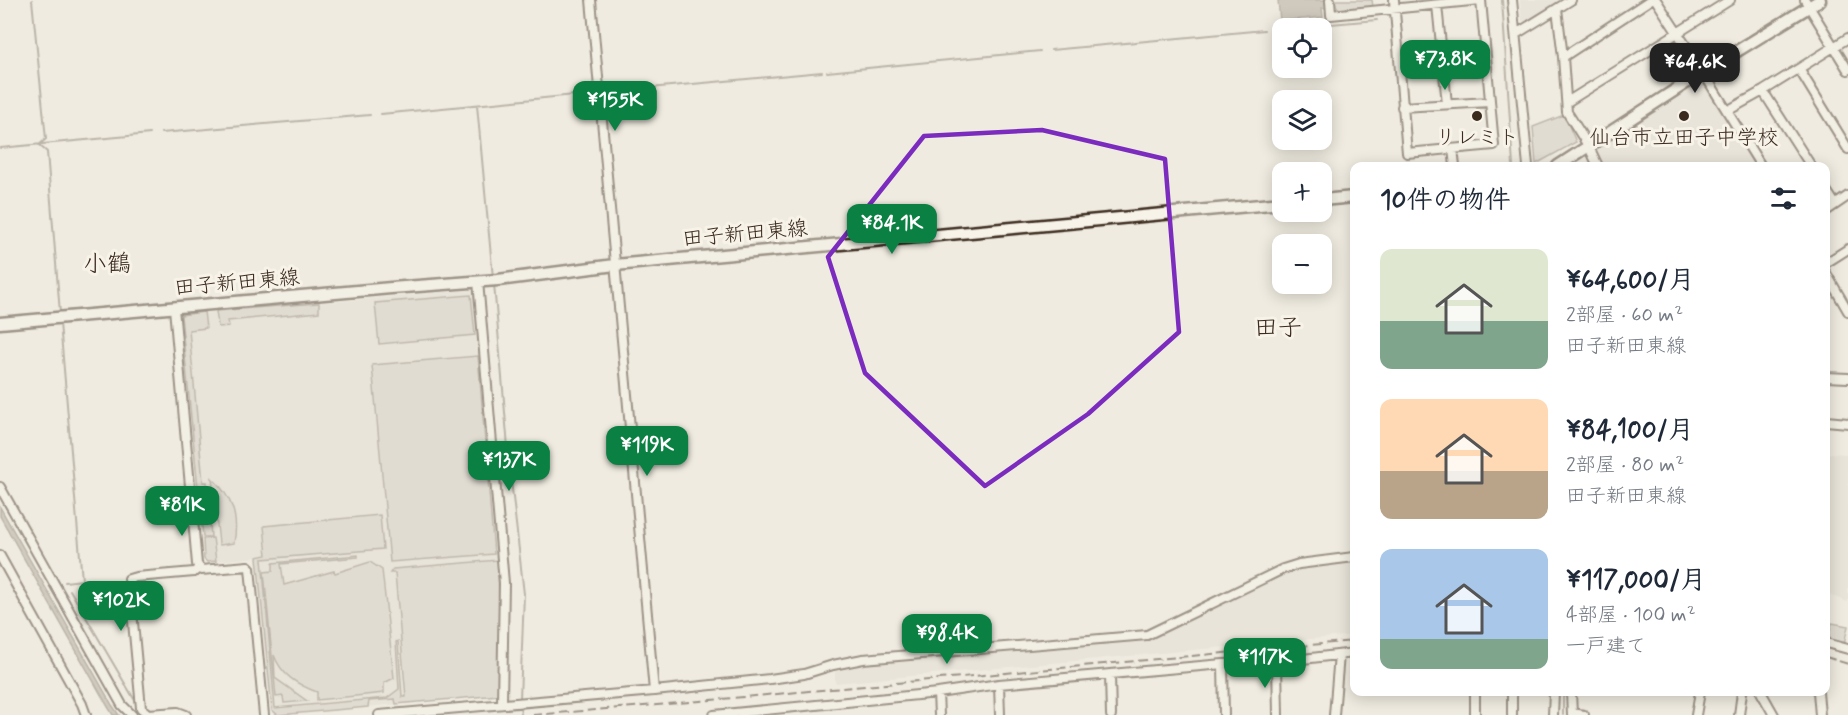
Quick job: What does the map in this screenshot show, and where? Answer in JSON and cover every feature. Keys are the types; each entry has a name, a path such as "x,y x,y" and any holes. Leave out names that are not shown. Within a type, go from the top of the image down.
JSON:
{"street":[{"path":"591,0 654,691"},
{"path":"1330,0 1332,15 1394,9 1437,5 1481,0 1494,145 1407,153 1402,107 1394,9 1394,0"},
{"path":"1512,0 1528,162"},
{"path":"1516,34 1571,0"},
{"path":"1563,57 1650,0"},
{"path":"1656,0 1759,162"},
{"path":"1567,102 1730,0"},
{"path":"1565,162 1807,3 1820,0"},
{"path":"1807,3 1848,70"},
{"path":"1437,5 1447,104"},
{"path":"1557,9 1567,112 1596,162"},
{"path":"1727,111 1848,38"},
{"path":"1799,69 1848,149"},
{"path":"1763,91 1808,162"},
{"path":"1402,107 1490,102"},
{"path":"1453,149 1455,162"},
{"path":"1830,196 1835,204"},
{"path":"1830,208 1848,196"},
{"path":"1332,199 1350,197"},
{"name":"田子新田東線","path":"0,322 488,281 615,266 1272,204"},
{"path":"1830,260 1848,249"},
{"path":"488,281 504,583 502,703"},
{"path":"1830,281 1848,311"},
{"path":"1830,293 1835,290"},
{"path":"174,308 199,568"},
{"path":"1830,377 1848,378"},
{"path":"1830,421 1848,423"},
{"path":"0,487 122,705 132,715"},
{"path":"0,556 86,715"},
{"path":"380,715 654,691 804,674 863,659 1147,635 1283,569 1299,564 1350,558"},
{"path":"199,568 201,570 250,567 264,715"},
{"path":"186,715 178,712 148,714 141,708 129,579 194,572 199,568"},
{"path":"1830,644 1848,649"},
{"path":"714,715 767,713 999,684 1223,664 1276,662 1350,654"},
{"path":"1335,715 1339,655"},
{"path":"1276,662 1278,715"},
{"path":"1223,664 1224,715"},
{"path":"1110,675 1111,715"},
{"path":"999,684 999,715"},
{"path":"938,693 939,715"},
{"path":"1475,696 1475,715"},
{"path":"1512,696 1512,715"},
{"path":"1553,715 1554,696"},
{"path":"1571,696 1572,714 1584,715"},
{"path":"1696,715 1699,696"},
{"path":"1739,715 1742,696"},
{"path":"1763,696 1774,715"},
{"path":"1818,696 1820,715"}],"highlighted area":[{"path":"1042,130 1165,159 1179,332 1088,414 985,486 865,373 828,257 924,136"}],"shaded area":[{"path":"1278,0 1325,0 1326,8 1322,8 1323,17 1280,18"},
{"path":"1335,0 1372,0 1373,7 1340,10"},
{"path":"1520,0 1565,0 1529,23 1522,21"},
{"name":"仙台市立田子中学校","path":"1698,82 1704,84 1752,162 1599,162 1593,153 1595,148"},
{"path":"1564,115 1576,142 1536,162 1533,127"},
{"path":"472,290 476,293 497,546 498,695 278,715 272,710 257,557 207,562 204,559 181,315"},
{"path":"471,295 475,335 379,344 375,303"},
{"path":"319,303 319,312 228,321 229,326 219,327 218,325 216,311"},
{"path":"204,312 206,328 189,330 203,482 207,482 211,537 203,537 199,493 205,492 204,488 198,488 181,315"},
{"path":"478,356 494,554 390,562 372,365"},
{"path":"1830,453 1848,454 1848,602 1830,595"},
{"path":"212,478 225,492 235,516 234,543 220,545 219,543"},
{"path":"0,507 119,715 113,715 107,705 0,516"},
{"path":"380,515 383,549 262,559 275,708 387,698 399,689 396,642 398,641 402,697 406,697 395,573 390,573 393,569 498,560 498,695 396,704 395,699 369,701 368,707 278,715 272,710 257,557 267,555 264,526"},
{"path":"213,538 216,561 207,562 204,559 203,539"},
{"path":"358,555 358,557 281,564 284,585 370,562 382,570 394,678 384,683 384,693 317,700 317,692 303,686 286,674 274,655 275,678 307,701 284,703 283,696 276,697 264,572 273,571 273,563"},
{"path":"1350,561 1350,635 835,683 835,672 864,664 1150,638 1302,567"},
{"path":"1832,623 1848,626 1844,644 1832,641 1830,631"}],"waterway":[{"path":"32,0 46,139 39,145 47,152 60,313"},
{"path":"1502,0 1513,162"},
{"path":"1332,24 1377,20"},
{"path":"1051,50 1264,30"},
{"path":"827,72 1040,51"},
{"path":"606,92 822,72"},
{"path":"381,114 595,93"},
{"path":"477,105 493,278"},
{"path":"161,133 370,115"},
{"path":"0,148 150,134"},
{"path":"494,284 510,471 524,594 520,699"},
{"path":"60,323 82,580 65,582"},
{"path":"70,590 137,704"},
{"path":"1563,696 1563,715"},
{"path":"520,705 521,715"}],"railway":[{"path":"533,715 1350,641"},
{"path":"1830,658 1848,664"}],"place":[{"name":"リレミト","path":"1477,116"},
{"name":"仙台市立田子中学校","path":"1684,116"}],"district":[{"name":"小鶴","path":"107,264"},
{"name":"田子","path":"1278,328"}]}
